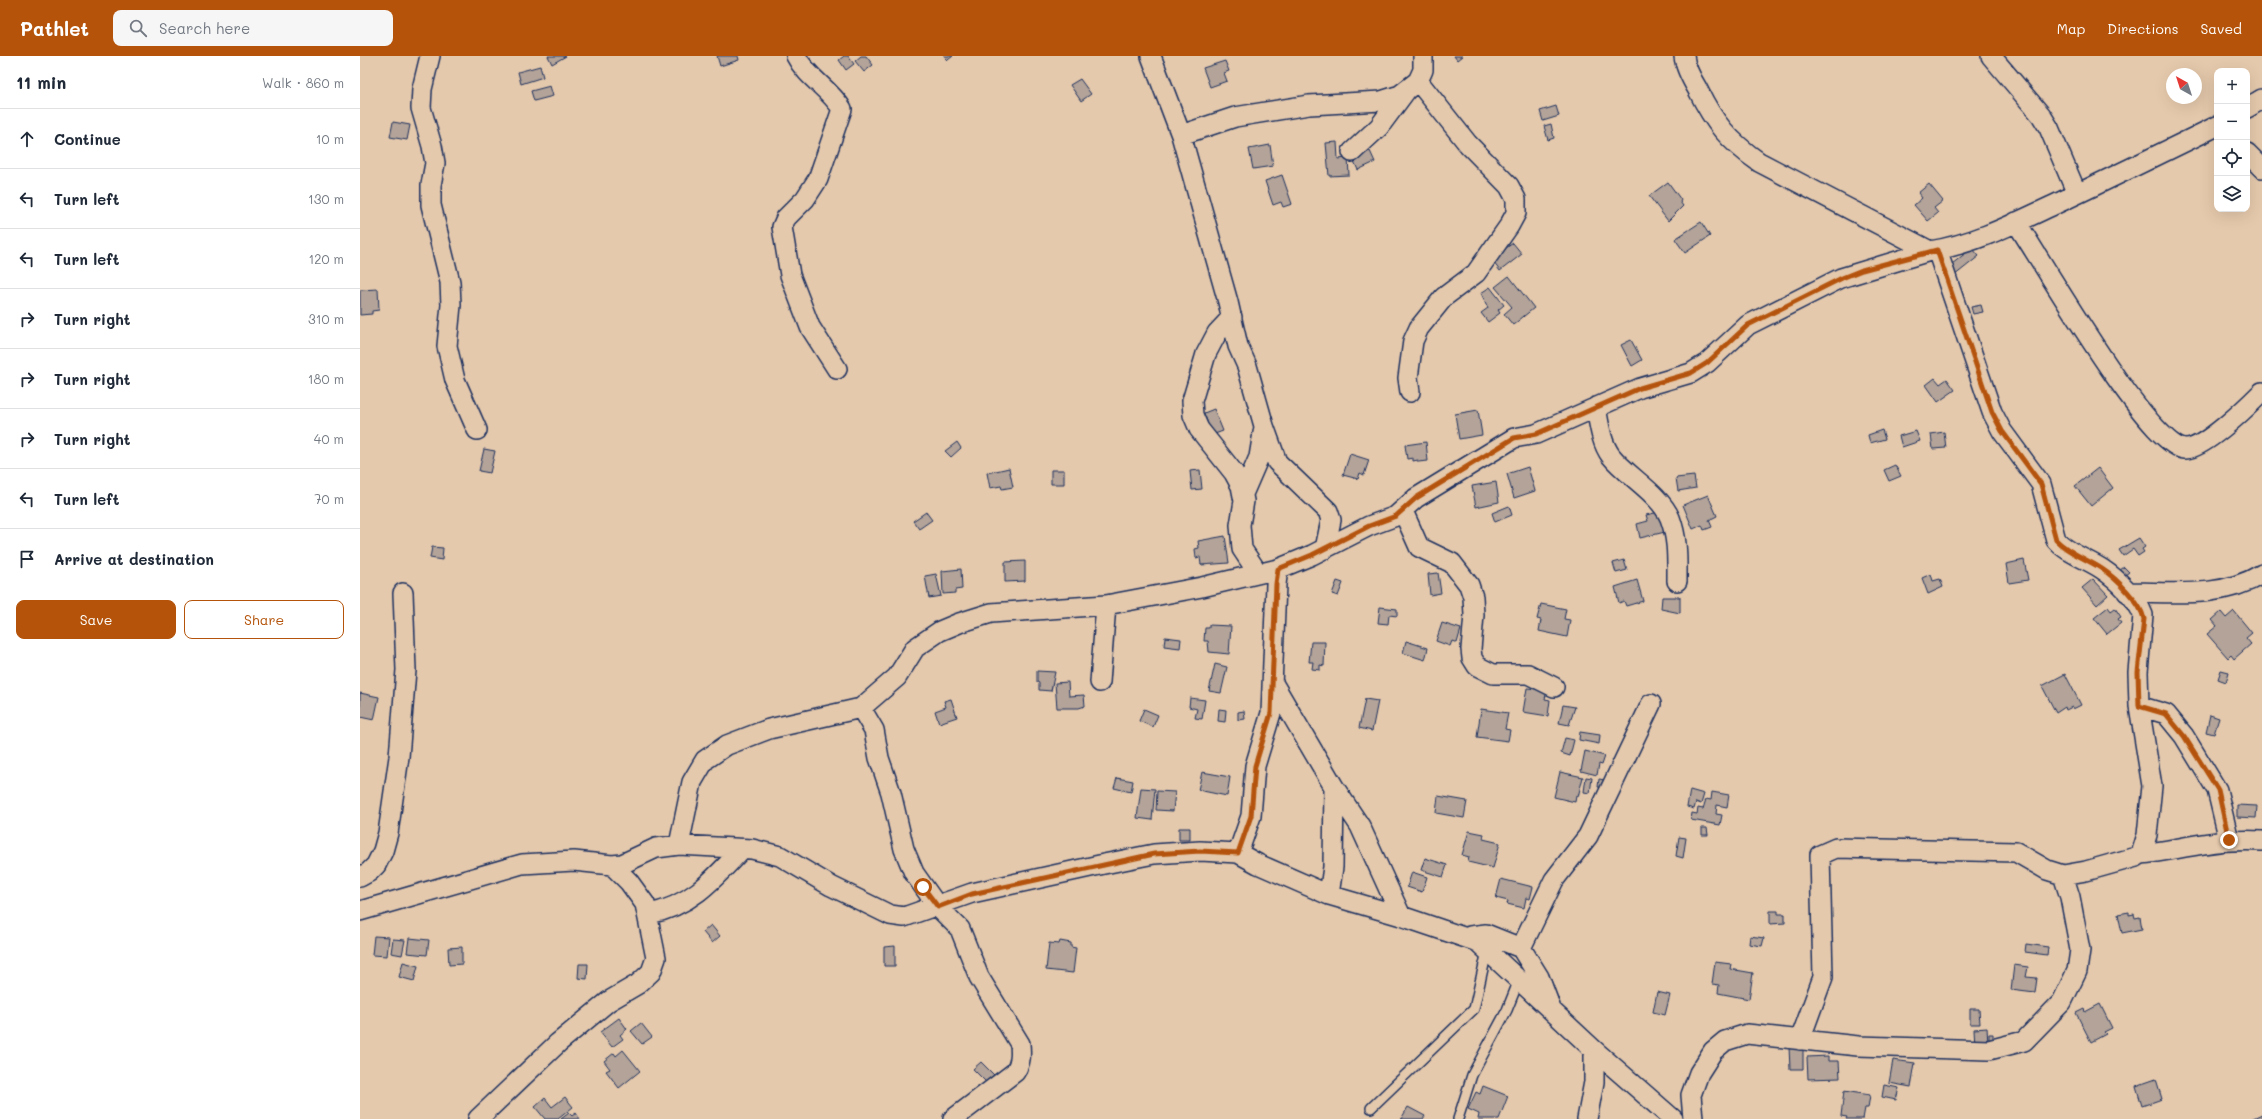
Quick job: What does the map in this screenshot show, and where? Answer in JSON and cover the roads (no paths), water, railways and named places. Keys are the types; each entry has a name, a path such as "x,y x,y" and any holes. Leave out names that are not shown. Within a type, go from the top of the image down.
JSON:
{"street":[{"path":"430,56 422,89 421,108 432,146 434,163 431,185 431,205 450,282 451,305 447,346 455,380 477,430"},
{"path":"796,56 802,67 836,100 842,109 818,180 805,199 786,218 782,227 793,283 810,327 837,369"},
{"path":"1151,56 1181,135 1232,317 1238,346 1247,366 1264,426 1280,466 1328,511 1330,524 1324,549"},
{"path":"1352,152 1379,127 1412,87 1423,70 1424,56"},
{"path":"1684,56 1694,83 1710,115 1723,132 1739,148 1759,162 1933,251 1992,412 2002,431 2041,484 2056,540 2061,546 2104,570 2127,592 2141,610 2144,619 2138,672 2139,706 2152,786 2148,835 2141,854"},
{"path":"1991,56 2041,115 2049,128 2077,194"},
{"path":"1181,135 1235,117 1309,105 1381,101 1412,87"},
{"path":"1410,392 1408,378 1413,341 1419,328 1444,297 1476,273 1509,226 1516,213 1516,199 1509,186 1412,87"},
{"path":"2250,106 2262,99"},
{"path":"679,845 692,782 705,760 727,745 769,728 861,708 897,677 914,648 940,631 959,623 991,613 1106,605 1202,588 1278,569 1324,549 1369,526 1396,516 1416,498 1514,438 1536,434 1640,388 1691,373 1707,363 1748,325 1842,278 1984,236 2077,194 2214,127"},
{"path":"2250,156 2262,168"},
{"path":"2016,222 2126,394 2160,433 2175,446 2186,449 2200,444 2262,392"},
{"path":"1232,317 1217,333 1206,354 1192,401 1193,415 1199,429 1234,473 1243,494 1244,501 1240,525 1242,549 1258,573"},
{"path":"1596,407 1603,440 1612,456 1660,504 1669,517 1677,545 1677,581"},
{"path":"1243,494 1259,457 1264,426"},
{"path":"1403,511 1420,547 1452,563 1469,585 1473,597 1474,615 1471,649 1472,658 1477,666 1493,674 1528,674 1554,687"},
{"path":"1238,853 1251,816 1253,780 1271,713 1274,683 1276,584 1278,569"},
{"path":"2127,592 2194,592 2224,590 2242,585 2262,574"},
{"path":"360,877 369,872 376,865 383,851 388,833 399,757 406,670 403,593"},
{"path":"1100,682 1106,605"},
{"path":"1274,683 1334,787 1360,826 1401,916"},
{"path":"1521,948 1554,880 1588,836 1651,704"},
{"path":"2139,706 2166,714 2184,736 2218,790 2229,840"},
{"path":"861,708 874,730 879,758 891,793 904,848 914,873 938,907 960,929 976,972 1020,1044 1021,1054 1019,1066 1016,1072 953,1119"},
{"path":"1328,895 1333,867 1334,787"},
{"path":"1800,1040 1823,977 1820,855 1836,848 2016,852 2047,870 2063,875 2117,864 2141,854 2164,852 2229,840 2262,841"},
{"path":"360,911 522,864 574,861 612,866 622,864 656,848 679,845 742,849 780,856 830,886 890,915 904,917 938,907 972,894 1154,854 1200,851 1238,853 1258,864 1328,895 1467,936 1487,949 1594,1050 1673,1119"},
{"path":"649,914 685,901 701,892 742,849"},
{"path":"478,1119 514,1083 583,1022 609,1001 638,984 651,972 656,958 649,914 645,904 629,882 612,866"},
{"path":"1693,1119 1692,1095 1699,1073 1713,1051 1725,1041 1748,1034 1858,1046 1990,1050 2024,1041 2062,1002 2077,971 2080,950 2070,897 2063,875"},
{"path":"1467,936 1486,934 1521,948 1539,977 1551,1010"},
{"path":"1587,1119 1594,1082 1594,1050"}],"lane":[{"path":"1371,1108 1474,1009 1487,949"},
{"path":"1458,1119 1472,1075 1507,1010 1519,980"}]}
